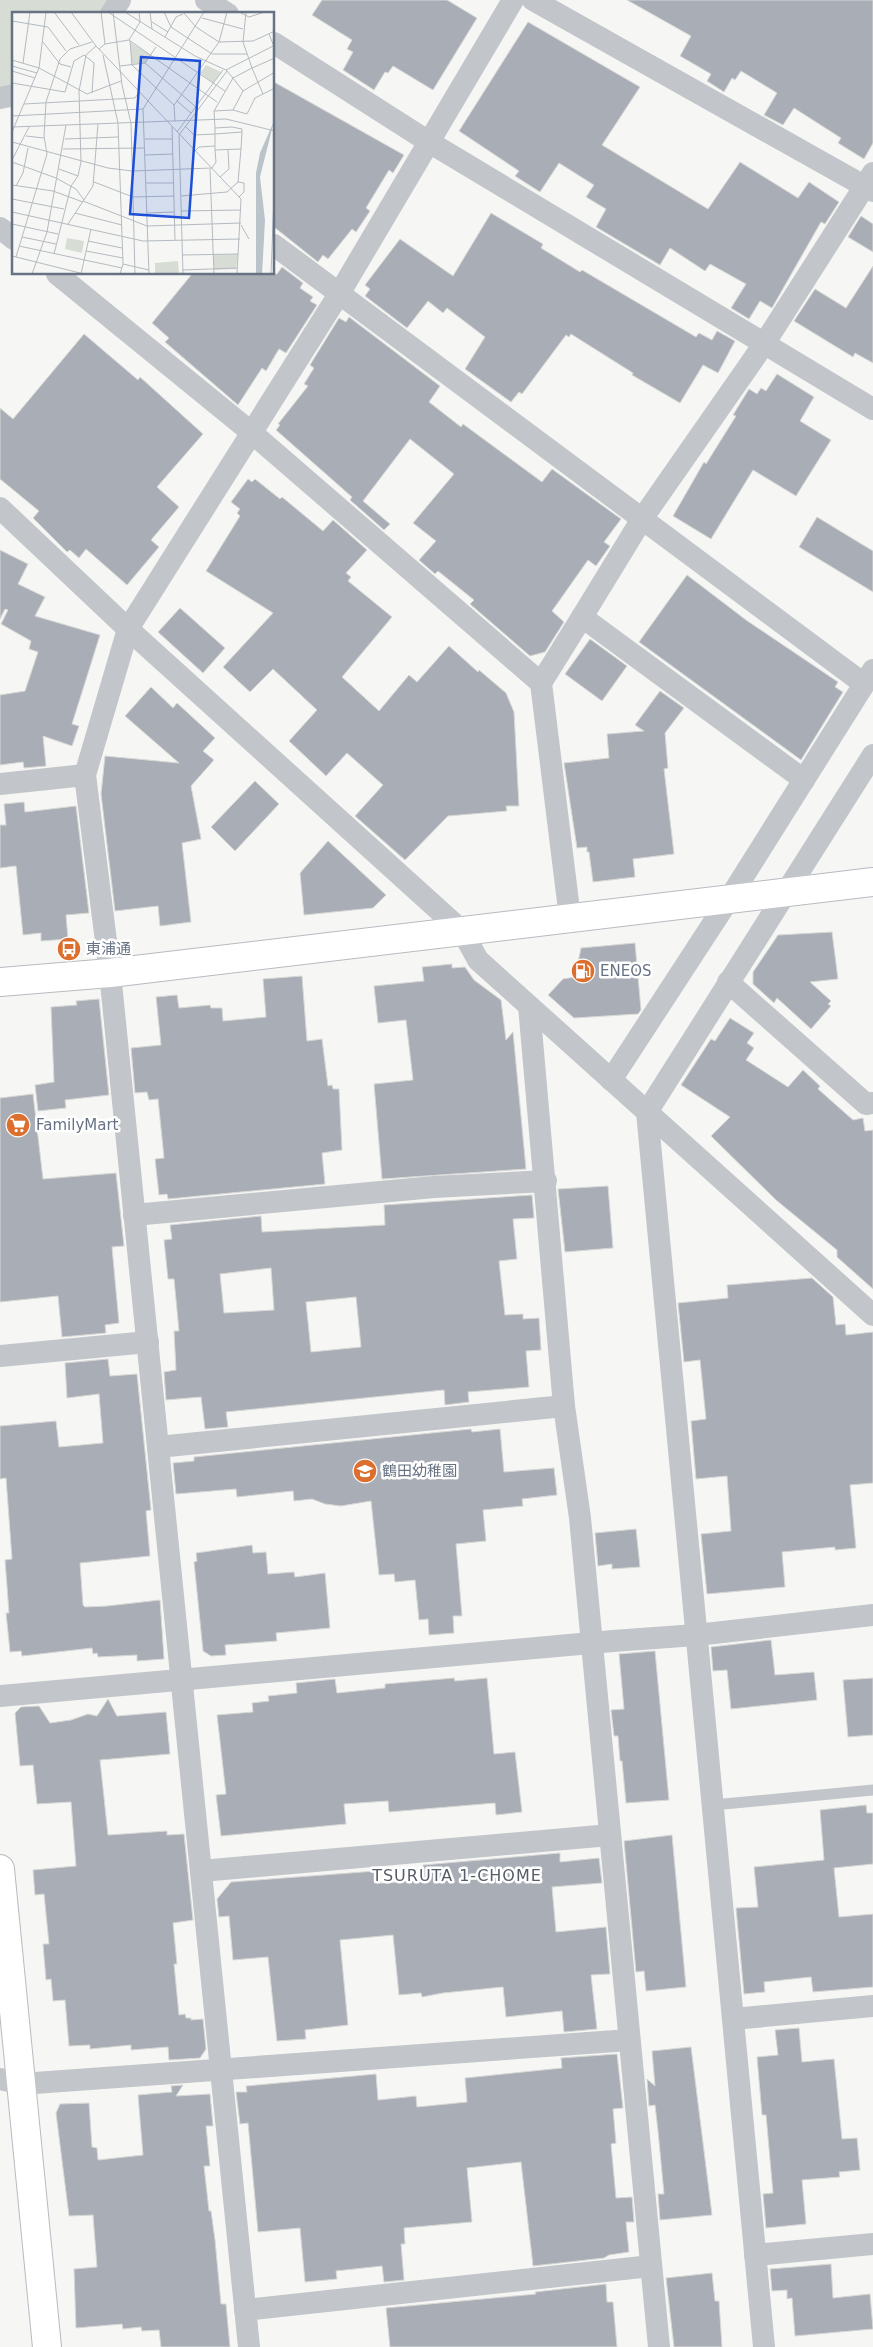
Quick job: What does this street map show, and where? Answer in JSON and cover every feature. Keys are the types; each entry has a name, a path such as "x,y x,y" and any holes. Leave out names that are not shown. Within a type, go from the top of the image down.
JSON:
{"street":[{"path":"112,12 120,0"},
{"path":"206,0 225,12"},
{"path":"249,2347 110,973 85,775 128,629 339,294 513,0"},
{"path":"533,0 870,183 764,344 642,519 541,683 570,918"},
{"path":"275,44 429,142 873,409"},
{"path":"0,228 12,237"},
{"path":"275,246 642,519 869,677 729,899 611,1080"},
{"path":"58,275 251,432 541,683"},
{"path":"0,508 128,629 462,931 478,960 873,1315"},
{"path":"582,618 804,780"},
{"path":"764,2347 647,1112 784,892 873,754"},
{"path":"0,784 85,775"},
{"path":"0,982 110,973 873,882"},
{"path":"728,982 866,1104 873,1104"},
{"path":"529,1006 546,1181 564,1406 580,1518 659,2347"},
{"path":"134,1215 434,1187 546,1181"},
{"path":"0,1356 148,1342"},
{"path":"158,1447 564,1406"},
{"path":"0,1696 613,1641 696,1636 873,1615"},
{"path":"201,1871 610,1835"},
{"path":"0,1869 11,2082 48,2347"},
{"path":"733,2019 873,2006"},
{"path":"11,2082 221,2070 629,2040"},
{"path":"755,2255 873,2244"},
{"path":"245,2310 651,2266"}],"lane":[{"path":"713,1805 873,1790"}],"shaded area":[{"path":"0,0 111,0 102,12 12,12 12,89 0,92"}],"building":[{"path":"322,0 447,0 477,18 433,90 393,66 388,73 385,72 374,90 343,70 353,52 347,49 352,40 312,15"},
{"path":"627,0 873,0 873,143 864,159 838,143 841,138 794,108 783,125 764,115 777,93 741,71 735,80 732,78 724,92 707,81 711,74 680,56 691,36"},
{"path":"528,22 640,87 602,145 708,209 740,162 798,198 809,182 839,202 825,224 821,222 772,308 760,301 749,319 731,308 746,284 710,264 705,271 670,248 660,265 596,227 606,209 586,197 594,185 559,163 540,192 515,176 519,171 459,131"},
{"path":"275,83 404,155 393,173 389,170 366,208 370,211 356,232 352,229 328,259 323,255 318,262 275,228"},
{"path":"491,213 543,244 541,248 580,272 582,270 696,337 699,333 712,340 717,331 735,341 718,373 703,365 680,403 632,375 633,373 571,334 569,337 566,335 522,394 519,392 511,402 465,369 485,337 447,308 443,313 428,301 407,328 365,296 370,289 365,285 400,239 453,276"},
{"path":"861,216 873,224 873,252 848,237"},
{"path":"873,266 873,363 855,353 853,357 794,321 815,289 846,308"},
{"path":"282,267 303,283 300,288 313,297 310,301 317,305 286,353 279,349 266,371 262,368 238,405 165,342 169,338 152,323 191,275 277,274"},
{"path":"349,317 440,386 429,402 461,427 463,424 542,482 552,469 621,519 604,542 610,546 596,566 588,560 552,611 564,622 545,652 530,656 470,604 474,600 438,571 435,574 419,560 436,541 413,523 454,474 410,439 363,501 390,524 384,530 350,500 352,497 276,430 280,425 278,424 308,386 304,384 314,368 310,365 339,318 346,322"},
{"path":"84,334 138,380 140,377 203,434 157,487 179,507 151,540 159,547 127,585 86,549 79,558 70,550 67,552 33,518 39,511 0,479 0,408 13,419"},
{"path":"777,374 814,397 800,421 831,440 796,496 753,470 711,539 673,516 704,462 706,464 736,416 733,415 749,389 757,394 761,388 766,391"},
{"path":"248,479 252,482 255,479 280,499 282,497 323,531 333,520 367,550 346,573 351,577 348,581 392,617 342,677 379,711 409,675 417,682 449,646 478,672 479,670 506,693 514,712 519,806 506,806 507,811 448,816 405,860 355,816 383,785 347,753 326,776 289,741 317,710 273,669 250,692 223,667 273,613 206,571 240,516 237,513 240,509 231,502"},
{"path":"817,517 873,551 873,592 799,547"},
{"path":"0,550 28,564 18,584 45,597 35,616 100,635 72,724 79,726 72,746 43,736 46,766 24,768 23,762 0,765 0,695 25,691 38,652 29,649 31,641 1,624 8,610 5,609 0,619"},
{"path":"687,575 746,620 838,682 835,687 843,692 801,760 639,642"},
{"path":"180,608 225,648 203,673 158,632"},
{"path":"590,639 627,666 602,701 565,674"},
{"path":"151,687 173,708 177,703 215,738 203,751 214,760 191,786 201,839 182,843 191,922 160,926 158,906 115,911 101,794 105,756 179,763 125,716"},
{"path":"660,691 684,708 665,733 668,768 664,769 674,854 633,859 635,877 593,882 587,847 577,848 564,763 609,758 607,734 644,731 635,725"},
{"path":"255,781 279,804 235,851 211,827"},
{"path":"24,802 25,812 76,806 89,913 66,915 68,939 41,941 41,933 23,935 16,866 0,868 0,825 6,825 4,804"},
{"path":"328,841 386,895 373,908 304,915 300,873"},
{"path":"832,932 838,979 810,982 831,1001 828,1004 831,1006 811,1029 777,998 774,1003 753,984 753,972 778,935"},
{"path":"635,943 641,1010 638,1014 574,1018 548,995 563,979 575,977 581,948"},
{"path":"452,964 452,968 465,967 474,980 501,1000 506,1040 513,1032 526,1169 382,1179 374,1084 413,1080 406,1020 378,1023 374,986 424,981 422,967"},
{"path":"302,976 307,1041 322,1039 328,1086 332,1085 333,1089 339,1089 342,1150 322,1153 325,1184 168,1199 167,1194 159,1195 155,1159 164,1158 158,1099 149,1100 147,1092 135,1093 131,1048 161,1045 156,997 177,995 179,1008 210,1005 211,1008 222,1008 223,1021 266,1017 263,979"},
{"path":"99,999 109,1095 65,1100 66,1108 38,1111 35,1085 54,1082 51,1007 77,1005 76,1001"},
{"path":"730,1018 754,1033 747,1043 754,1048 746,1060 788,1087 803,1070 820,1086 818,1089 853,1120 863,1118 865,1131 873,1130 873,1289 837,1257 837,1250 776,1200 711,1136 730,1117 681,1085 711,1039 715,1041"},
{"path":"33,1094 43,1179 116,1173 124,1246 112,1247 119,1323 105,1325 106,1333 62,1337 58,1296 0,1302 0,1098"},
{"path":"608,1186 613,1248 565,1252 558,1189"},
{"path":"532,1195 534,1218 513,1219 517,1259 499,1261 505,1315 523,1314 523,1319 539,1318 541,1350 526,1351 529,1387 468,1392 469,1402 445,1405 444,1390 226,1412 228,1427 205,1429 201,1397 166,1400 164,1372 176,1370 174,1331 179,1331 174,1279 168,1279 164,1240 172,1239 170,1225 261,1216 262,1232 385,1225 384,1205","holes":["271,1268 274,1310 224,1313 220,1274","356,1297 361,1347 311,1352 306,1302"]},
{"path":"812,1278 833,1297 836,1325 845,1324 846,1335 873,1332 873,1483 850,1485 856,1548 835,1550 835,1547 782,1552 785,1587 707,1594 701,1534 731,1531 727,1476 696,1479 691,1421 706,1419 700,1360 684,1362 678,1303 728,1298 727,1285"},
{"path":"108,1359 110,1376 137,1374 151,1510 146,1511 150,1556 80,1563 83,1605 85,1607 107,1606 160,1600 164,1659 137,1661 137,1655 98,1657 97,1653 93,1654 92,1648 22,1656 21,1651 10,1652 6,1613 9,1613 5,1560 12,1559 6,1478 0,1479 0,1426 56,1421 59,1447 103,1443 99,1394 67,1398 65,1363"},
{"path":"471,1429 472,1432 500,1429 504,1472 554,1468 557,1495 522,1499 523,1506 483,1510 486,1541 456,1544 462,1616 453,1616 454,1633 429,1635 428,1619 419,1620 415,1580 395,1582 394,1574 379,1575 371,1501 341,1506 325,1504 312,1499 294,1501 293,1491 237,1497 236,1489 176,1494 173,1463 194,1461 194,1457"},
{"path":"636,1529 640,1567 612,1569 612,1564 598,1566 595,1533"},
{"path":"252,1545 253,1553 266,1552 268,1574 294,1572 295,1577 325,1573 330,1628 276,1633 277,1641 225,1645 226,1655 211,1656 203,1651 194,1562 197,1561 196,1553"},
{"path":"771,1640 775,1675 814,1672 817,1700 731,1709 727,1670 713,1671 711,1647"},
{"path":"655,1651 669,1800 626,1803 618,1736 614,1736 611,1710 624,1709 619,1654"},
{"path":"454,1678 455,1681 487,1678 494,1754 515,1752 522,1812 496,1815 495,1803 389,1812 388,1801 344,1804 346,1824 221,1836 216,1795 226,1794 217,1715 253,1712 252,1703 269,1701 268,1696 297,1693 296,1683 335,1679 337,1693 385,1688 385,1684"},
{"path":"873,1678 873,1735 848,1737 843,1680"},
{"path":"108,1699 117,1716 166,1712 170,1754 100,1760 108,1835 167,1831 167,1835 184,1834 193,1920 173,1923 177,1964 174,1964 179,2015 185,2014 186,2018 191,2018 191,2020 203,2019 206,2049 200,2058 169,2060 168,2047 131,2050 131,2045 90,2049 90,2045 69,2046 65,2000 53,2001 51,1979 46,1980 43,1944 49,1944 44,1894 35,1895 33,1870 76,1866 71,1802 37,1804 33,1765 20,1766 15,1713 21,1707 39,1706 50,1723 71,1720 88,1714 97,1716"},
{"path":"866,1805 867,1813 873,1813 873,1864 834,1868 839,1917 873,1914 873,1987 813,1992 811,1977 764,1982 765,1992 744,1994 736,1908 758,1907 754,1867 824,1860 820,1810"},
{"path":"672,1835 686,1987 646,1991 644,1971 636,1972 624,1841"},
{"path":"560,1853 560,1862 599,1858 602,1883 552,1887 556,1932 606,1927 610,1974 591,1975 597,2029 564,2032 562,2011 506,2017 503,1987 422,1997 421,1993 399,1995 393,1935 340,1940 348,2025 305,2030 306,2039 277,2041 268,1957 233,1960 229,1916 219,1917 217,1899 231,1882 376,1871 378,1883 387,1883 424,1879 423,1865"},
{"path":"799,2028 802,2062 834,2059 842,2139 857,2138 860,2170 839,2172 840,2177 802,2180 806,2224 766,2228 763,2194 773,2193 766,2115 762,2115 757,2057 778,2055 775,2030"},
{"path":"691,2047 712,2215 660,2220 658,2194 664,2194 655,2105 649,2106 647,2079 655,2086 652,2051"},
{"path":"617,2054 623,2108 613,2109 616,2143 611,2144 616,2198 632,2197 634,2222 626,2222 629,2252 609,2255 604,2258 533,2266 521,2162 467,2168 472,2222 404,2228 405,2244 401,2244 404,2280 384,2282 382,2266 336,2271 337,2279 305,2282 300,2228 258,2232 248,2123 240,2124 236,2092 247,2092 246,2086 376,2074 378,2100 416,2096 417,2107 467,2102 465,2078 562,2068 561,2058"},
{"path":"183,2085 176,2096 210,2094 213,2126 206,2126 210,2166 204,2166 209,2211 211,2211 215,2240 221,2304 226,2304 230,2347 161,2347 159,2330 142,2331 141,2327 123,2329 122,2324 76,2328 74,2269 97,2267 93,2215 69,2216 56,2113 60,2104 89,2103 92,2147 97,2148 98,2160 143,2155 138,2095 172,2092 171,2086"},
{"path":"831,2264 833,2298 870,2294 873,2329 795,2336 792,2298 787,2299 787,2290 772,2291 770,2269"},
{"path":"712,2273 715,2301 719,2301 722,2347 674,2347 666,2278"},
{"path":"606,2284 607,2302 613,2302 617,2347 390,2347 386,2308 536,2294 535,2292"}],"place":[{"name":"東浦通","path":"69,949"},
{"name":"ENEOS","path":"583,971"},
{"name":"FamilyMart","path":"18,1125"},
{"name":"鶴田幼稚園","path":"365,1471"}],"district":[{"name":"TSURUTA 1-CHOME","path":"457,1875"}]}
